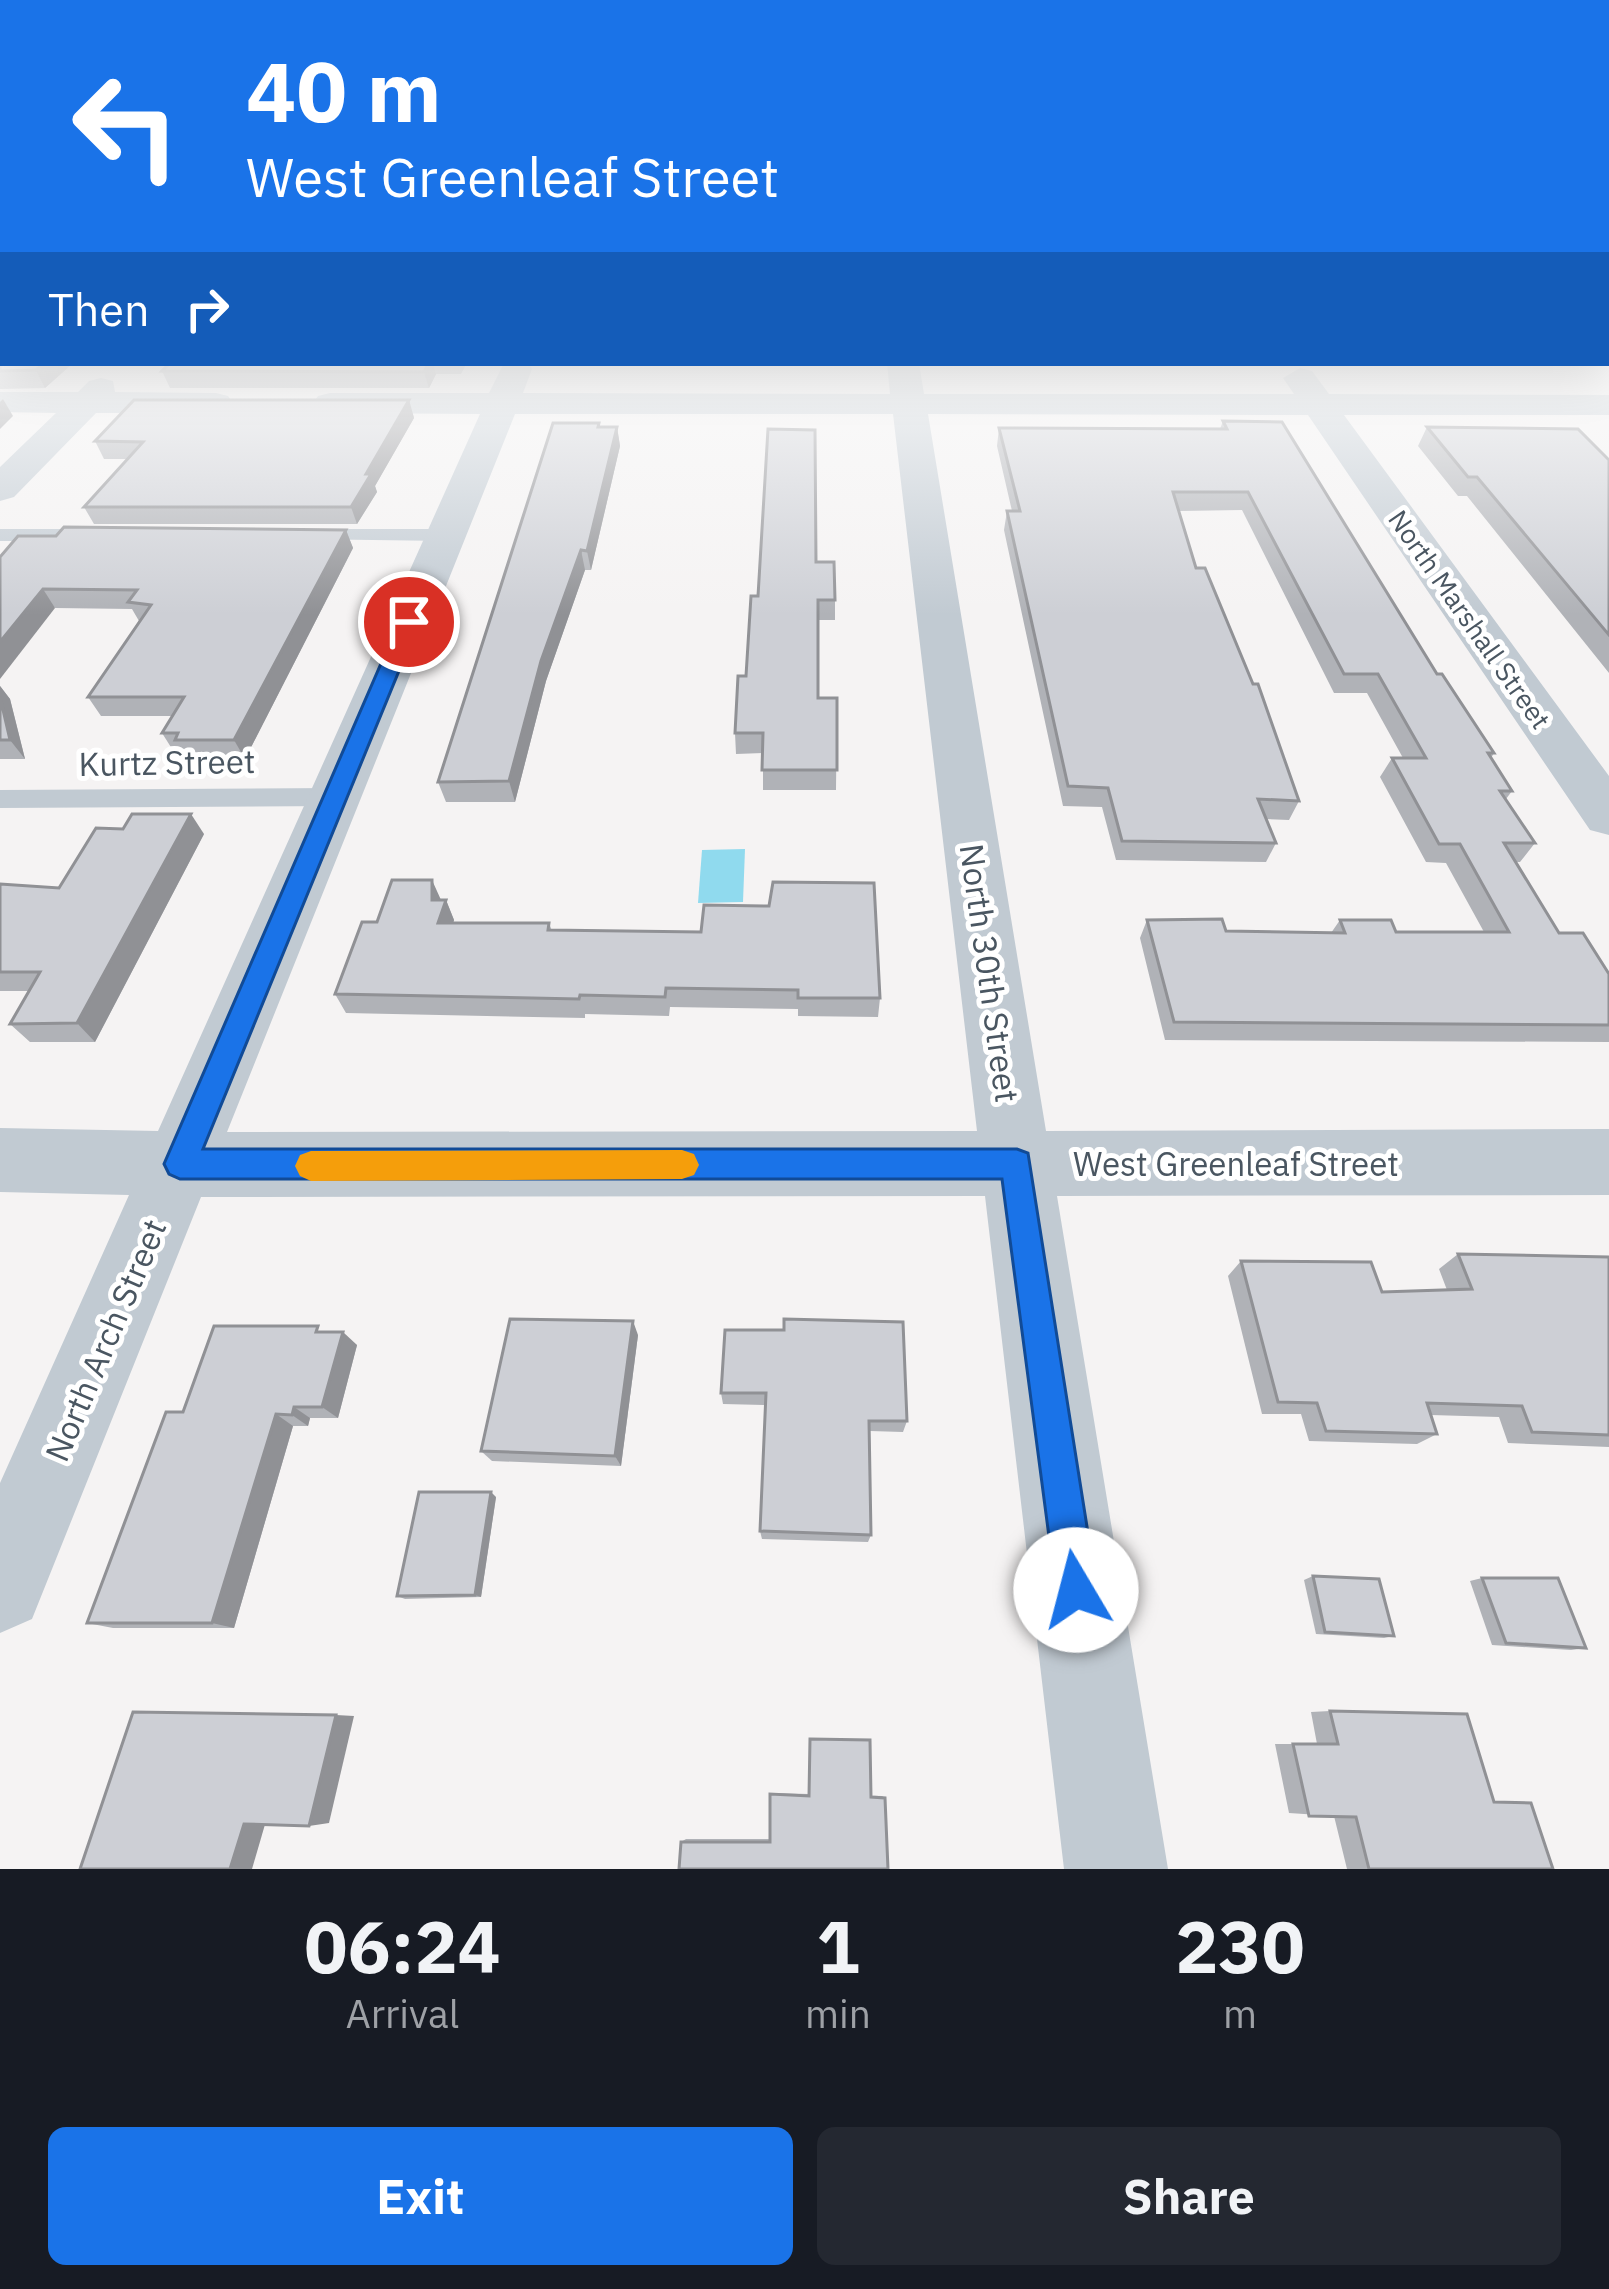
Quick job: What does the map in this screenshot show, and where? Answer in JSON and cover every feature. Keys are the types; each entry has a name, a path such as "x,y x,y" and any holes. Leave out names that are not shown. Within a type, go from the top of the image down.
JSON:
{"street":[{"path":"0,489 49,440"},
{"name":"North Arch Street","path":"0,1587 486,440"},
{"name":"North 30th Street","path":"914,440 1116,1869"},
{"name":"North Marshall Street","path":"1344,440 1609,816"},
{"name":"West Greenleaf Street","path":"0,1160 180,1164 1609,1162"}],"lane":[{"path":"0,536 117,535"},
{"path":"282,535 446,535"},
{"name":"Kurtz Street","path":"0,800 335,796"}],"water":[{"path":"745,849 743,902 698,903 702,850"}],"building":[{"path":"386,440 351,507 84,507 143,442 95,441"},
{"path":"547,440 614,440 587,551 581,550 541,661 509,781 438,782"},
{"path":"767,440 815,440 816,562 834,562 835,600 818,600 818,698 837,698 837,770 762,770 763,733 735,733 738,676 746,676 751,596 758,596"},
{"path":"1002,440 1293,440 1437,674 1442,674 1494,753 1488,753 1512,791 1500,791 1535,843 1504,843 1559,933 1583,933 1609,974 1609,1025 1174,1022 1147,920 1222,919 1226,931 1345,933 1340,920 1391,920 1396,932 1509,932 1460,844 1439,844 1392,758 1426,758 1378,674 1344,674 1248,492 1173,492 1196,568 1205,568 1253,684 1258,684 1299,801 1258,799 1276,843 1122,841 1108,788 1068,786 1007,511 1020,511"},
{"path":"1438,440 1589,440 1609,460 1609,635 1477,477 1468,477"},
{"path":"64,527 346,530 234,740 175,740 178,733 162,733 184,697 88,697 151,605 128,602 137,590 43,589 0,642 0,557 18,536 56,536"},
{"path":"0,697 10,740 0,740"},
{"path":"132,814 191,814 77,1023 10,1024 40,972 0,972 0,884 59,888 96,828 123,829"},
{"path":"392,880 432,880 432,900 446,900 438,923 549,923 548,930 701,932 704,905 769,906 773,882 874,883 880,998 798,998 798,990 666,988 665,997 580,995 579,999 335,994 362,922 377,922"},
{"path":"1458,1254 1609,1257 1609,1435 1532,1432 1522,1406 1427,1403 1437,1434 1326,1431 1317,1403 1278,1402 1241,1261 1371,1262 1382,1292 1472,1289"},
{"path":"510,1319 633,1321 615,1456 481,1451"},
{"path":"784,1319 903,1322 907,1421 869,1421 871,1535 760,1531 766,1393 721,1393 725,1330 784,1330"},
{"path":"214,1326 318,1326 316,1332 343,1332 322,1407 294,1407 292,1415 276,1414 212,1623 87,1623 166,1412 183,1412"},
{"path":"419,1492 491,1492 475,1595 397,1596"},
{"path":"1313,1576 1379,1579 1394,1636 1325,1632"},
{"path":"1482,1578 1558,1578 1586,1648 1506,1643"},
{"path":"1330,1711 1467,1714 1494,1802 1531,1803 1553,1869 1369,1869 1356,1817 1309,1816 1293,1744 1338,1744"},
{"path":"133,1712 336,1715 309,1826 244,1824 230,1869 80,1869"},
{"path":"810,1739 870,1740 871,1797 885,1798 888,1869 679,1869 681,1842 770,1842 770,1794 809,1796"}],"slow traffic":[{"path":"311,1166 682,1165"}],"route":[{"path":"409,622 180,1164 1017,1164 1076,1590"}]}
